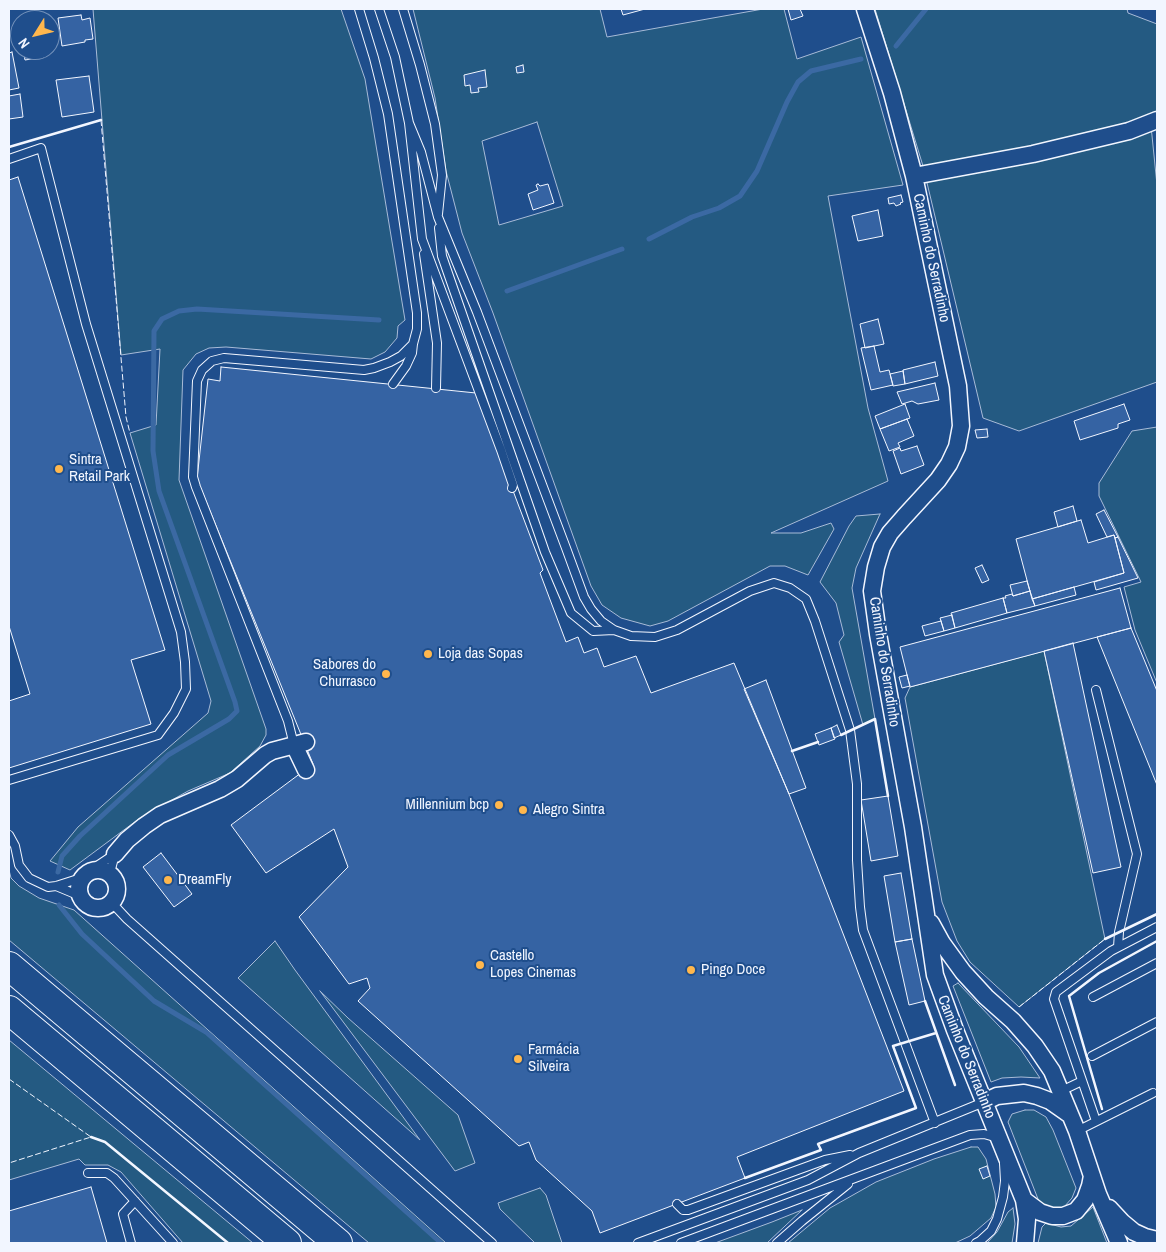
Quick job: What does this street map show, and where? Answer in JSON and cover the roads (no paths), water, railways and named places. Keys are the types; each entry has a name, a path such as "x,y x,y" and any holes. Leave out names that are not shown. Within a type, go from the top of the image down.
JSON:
{"highway":[{"path":"9,966 338,1243"},
{"path":"9,1010 287,1243"}],"street":[{"name":"Caminho do Serradinho","path":"865,9 892,93 914,176 958,386 961,426 957,447 949,464 938,480 890,533 882,547 872,591 913,827 930,951 939,989 1024,1200 1027,1219 1025,1243"},
{"path":"914,176 1033,154 1129,131 1157,120"},
{"path":"115,854 127,840 160,815 220,789 237,779 272,751 300,743 306,770"},
{"path":"101,869 110,873 118,888 112,903 103,908 94,908 85,904 80,896 78,887 86,874 101,869"},
{"path":"926,912 942,943 963,972 1035,1046 1052,1070 1077,1131 1098,1194 1119,1243"},
{"path":"984,1102 997,1096 1024,1093 1046,1099 1070,1115"},
{"path":"1024,1200 1040,1212 1052,1216 1062,1216 1076,1211 1085,1200 1092,1176"},
{"path":"1098,1194 1122,1222 1134,1232 1157,1240"}],"lane":[{"path":"359,9 388,114 417,313 417,329 412,353 406,366 393,384"},
{"path":"379,9 395,57 409,123 436,343 436,388"},
{"path":"403,9 435,124 442,175 438,217 442,256 545,552 571,614 593,631 614,630"},
{"path":"409,123 421,152 438,217 477,312 584,597 601,621 614,630 631,636 655,637 677,630 750,591 774,583 790,588 806,599 815,621 850,730 856,784 857,860 863,930 935,1123"},
{"path":"9,159 42,148 86,324 181,632 186,689 174,713 158,735 9,780"},
{"path":"422,240 501,450 513,485 512,488"},
{"path":"300,743 288,720 193,477 197,381 202,370 212,361 224,358 364,370 390,362 401,356 414,344"},
{"path":"1096,690 1137,854 1119,932 1118,947"},
{"path":"9,835 15,846 19,865 29,878 48,887 56,886 86,874 115,854"},
{"path":"110,873 115,854"},
{"path":"56,886 80,896"},
{"path":"112,903 123,915 492,1243"},
{"path":"1096,1121 1054,999 1056,992 1111,951 1157,927"},
{"path":"1093,996 1157,963"},
{"path":"1092,1056 1157,1022"},
{"path":"1046,1099 1082,1081"},
{"path":"1077,1131 1155,1092 1157,1102"},
{"path":"638,1243 808,1180 859,1153 984,1102"},
{"path":"680,1243 970,1135 984,1134 1000,1141 1005,1181 1001,1208 991,1231 976,1243"},
{"path":"677,1204 679,1208 688,1210 825,1160 859,1153"},
{"path":"88,1173 107,1174 114,1178 173,1243"},
{"path":"776,1243 856,1179"},
{"path":"132,1243 123,1214 134,1201"}],"waterway":[{"path":"896,46 926,9"},
{"path":"649,239 692,217 719,208 740,196 757,171 787,102 798,82 811,71 861,59"},
{"path":"507,291 622,249"},
{"path":"58,872 62,856 80,836 168,755 229,719 237,711 159,491 153,451 154,331 162,319 179,311 197,309 379,320"},
{"path":"59,905 82,934 154,1001 206,1032 441,1243"}],"place":[{"name":"Sintra Retail Park","path":"59,469"},
{"name":"Loja das Sopas","path":"428,654"},
{"name":"Sabores do Churrasco","path":"386,674"},
{"name":"Millennium bcp","path":"499,805"},
{"name":"Alegro Sintra","path":"523,810"},
{"name":"DreamFly","path":"168,880"},
{"name":"Castello Lopes Cinemas","path":"480,965"},
{"name":"Pingo Doce","path":"691,970"},
{"name":"Farmácia Silveira","path":"518,1059"}]}
